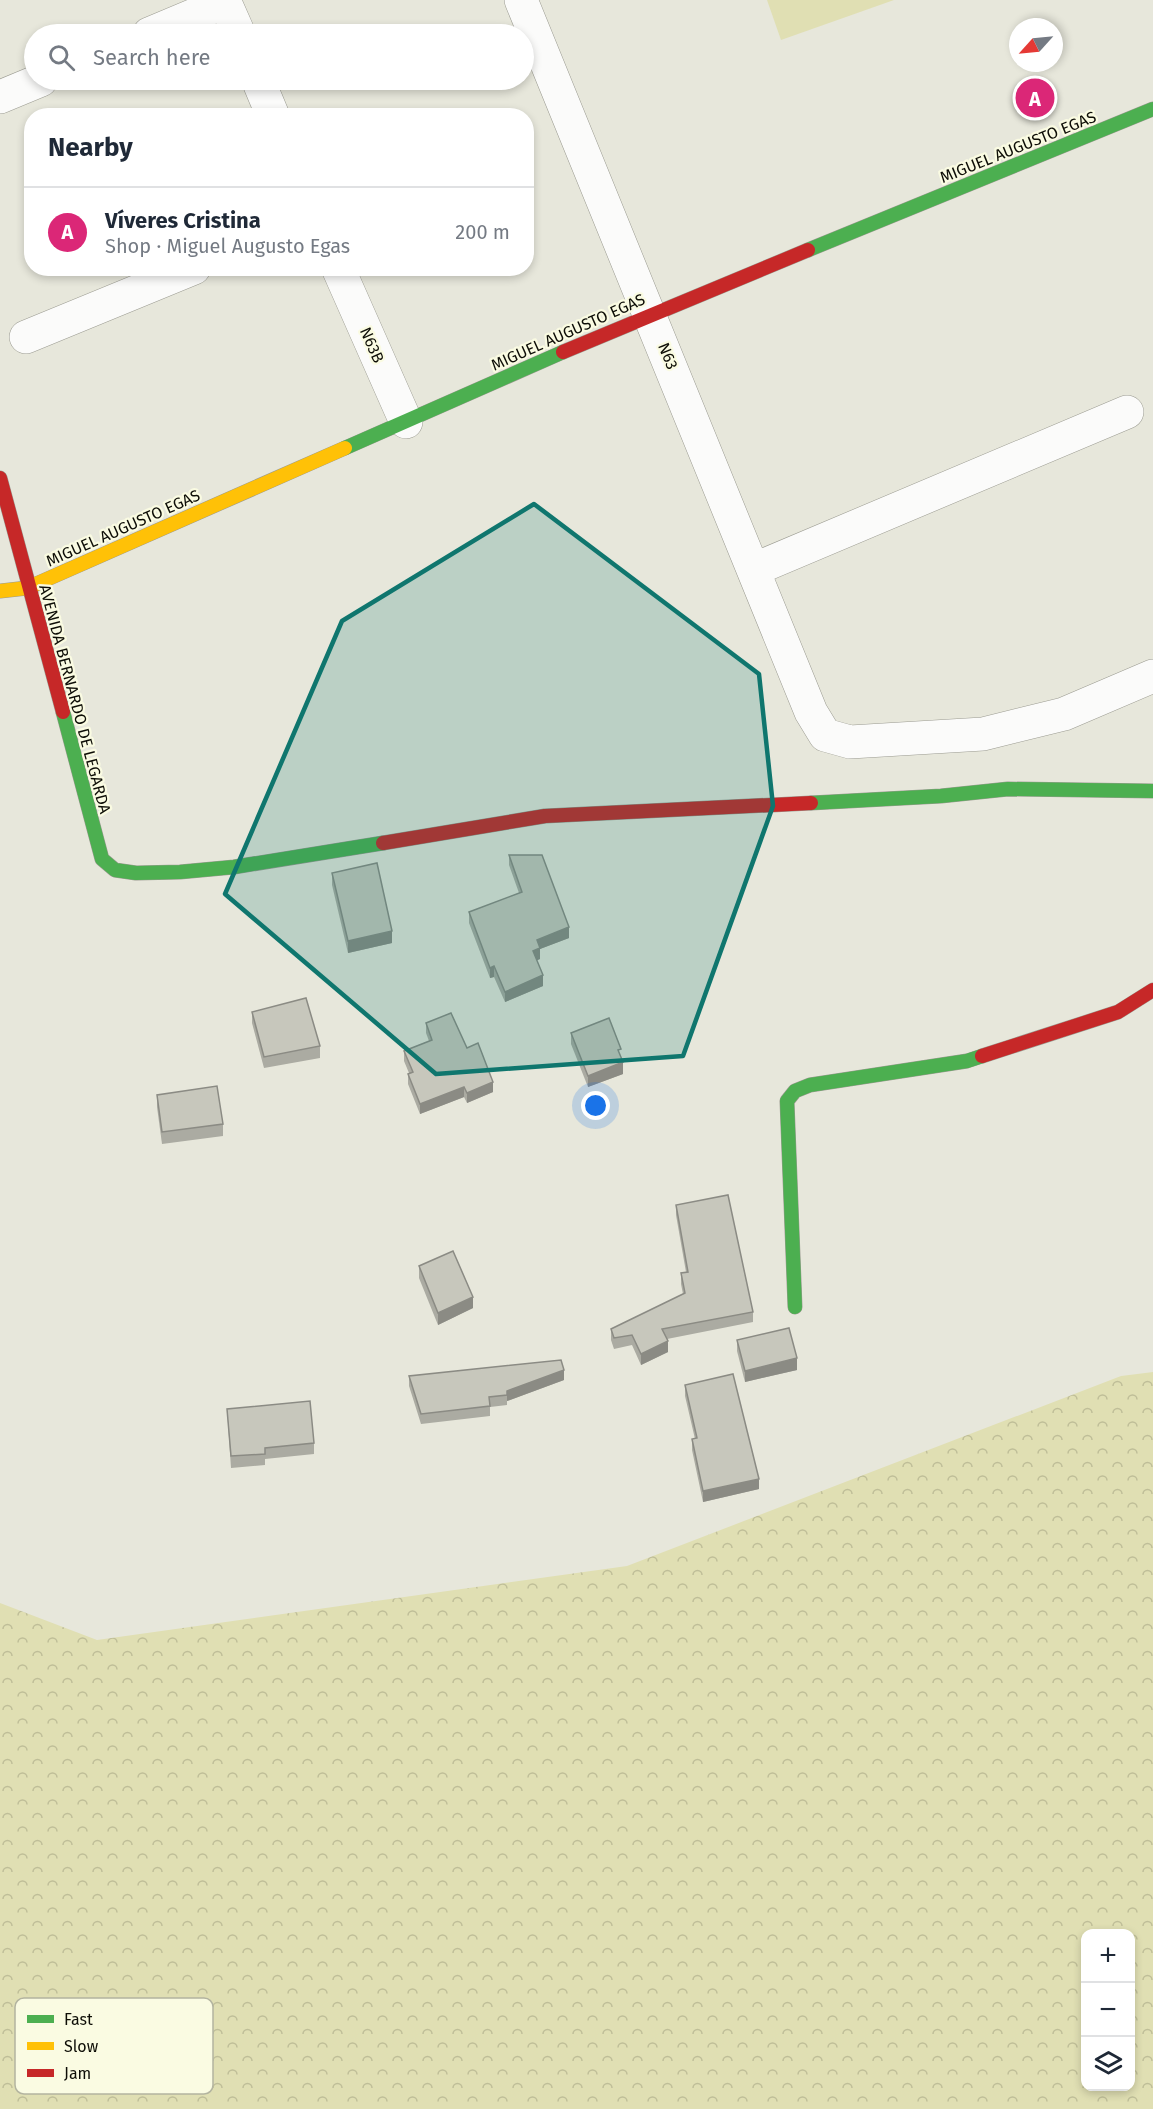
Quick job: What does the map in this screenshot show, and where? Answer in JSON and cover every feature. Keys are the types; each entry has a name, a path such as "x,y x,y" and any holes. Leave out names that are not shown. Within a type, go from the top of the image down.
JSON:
{"street":[{"name":"N63","path":"521,0 531,24"},
{"path":"172,24 225,1 235,24"},
{"name":"N63","path":"534,32 755,568 811,712 825,735 850,742 983,734 1064,714 1153,676"},
{"path":"0,97 24,87"},
{"path":"262,90 270,108"},
{"name":"MIGUEL AUGUSTO EGAS","path":"0,591 27,588 650,314 1153,109"},
{"path":"26,337 175,276"},
{"name":"N63B","path":"342,276 406,422"},
{"path":"755,568 1127,412"},
{"name":"AVENIDA BERNARDO DE LEGARDA","path":"0,478 27,588 102,859 116,870 135,873 180,872 234,867 545,816 941,796 1008,789 1153,791"},
{"path":"795,1307 787,1101 795,1091 836,1079 967,1060 1118,1011 1153,990"}],"highlighted area":[{"path":"534,504 759,674 773,806 683,1056 436,1074 225,894 342,621"}],"green space":[{"path":"767,0 894,0 781,40"},
{"path":"1153,1372 1153,2109 0,2109 0,1603 97,1640 627,1566 1121,1376"}],"building":[{"path":"509,855 542,855 569,927 537,940 540,948 533,951 543,975 505,992 494,966 490,968 469,912 522,892"},
{"path":"377,863 392,931 348,941 332,873"},
{"path":"306,998 320,1046 264,1057 252,1012"},
{"path":"451,1013 467,1048 478,1043 493,1082 467,1093 464,1087 420,1104 408,1074 413,1072 404,1051 432,1040 426,1023"},
{"path":"609,1018 621,1049 618,1050 623,1062 588,1076 571,1033"},
{"path":"217,1086 223,1124 162,1132 157,1095"},
{"path":"728,1195 753,1312 662,1329 668,1341 641,1354 632,1335 614,1338 611,1329 685,1293 681,1273 688,1272 676,1205"},
{"path":"453,1251 473,1297 438,1313 419,1266"},
{"path":"789,1328 797,1358 745,1371 737,1340"},
{"path":"561,1360 564,1370 507,1391 507,1395 489,1397 490,1406 421,1414 409,1376"},
{"path":"733,1374 759,1479 703,1491 692,1439 697,1438 685,1385"},
{"path":"310,1401 314,1443 265,1448 265,1454 231,1456 227,1409"}],"traffic: fast":[{"path":"808,250 1153,109"},
{"path":"345,448 563,352"},
{"path":"63,712 102,859 115,870 136,873 180,872 234,867 383,843"},
{"path":"811,803 941,796 1008,789 1153,791"},
{"path":"795,1307 787,1101 795,1091 810,1085 967,1061 982,1056"}],"traffic: slow":[{"path":"0,591 27,588 345,448"}],"traffic: jam":[{"path":"563,352 808,250"},
{"path":"0,478 63,712"},
{"path":"383,843 545,816 811,803"},
{"path":"982,1056 1118,1012 1153,990"}],"place":[{"name":"Víveres Cristina","path":"1035,98"}]}
